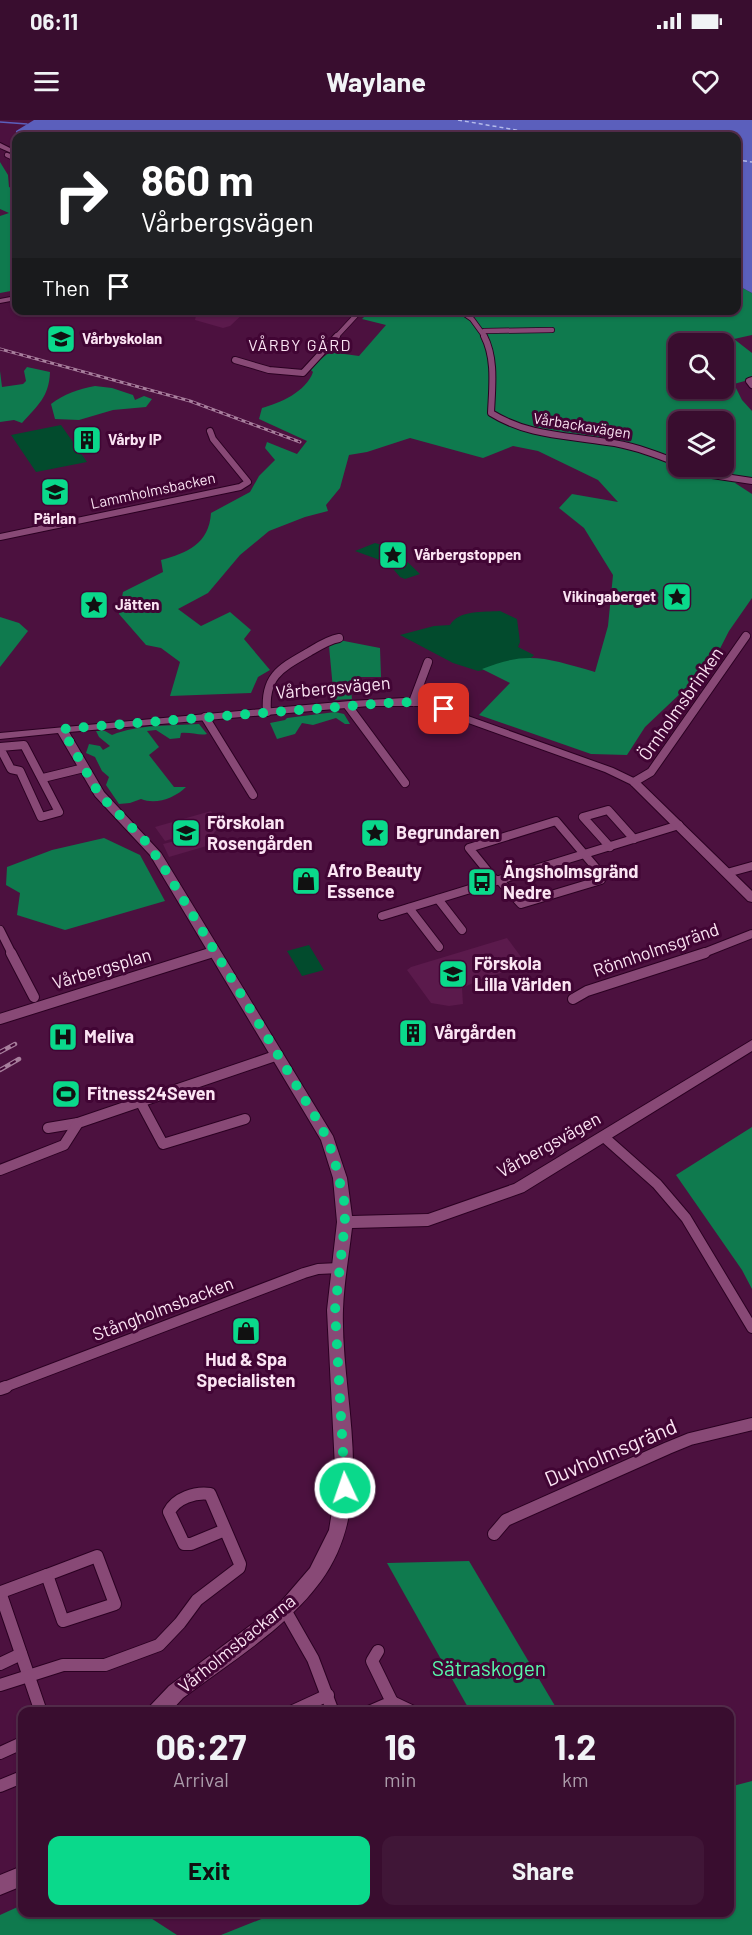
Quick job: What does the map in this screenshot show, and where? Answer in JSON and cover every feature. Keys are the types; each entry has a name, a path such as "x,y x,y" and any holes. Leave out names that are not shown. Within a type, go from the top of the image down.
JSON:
{"street":[{"path":"7,155 12,156"},
{"path":"235,360 247,366 293,373 303,372 357,315"},
{"path":"465,315 484,332 552,330"},
{"name":"Vårbackavägen","path":"484,332 491,355 491,413 504,423 528,433 624,445 668,460"},
{"path":"752,380 749,381 752,385"},
{"name":"Lammholmsbacken","path":"0,537 240,487 248,482 213,439 210,431"},
{"path":"722,477 751,483"},
{"name":"Örnholmsbrinken","path":"634,782 651,772 746,636"},
{"path":"267,712 265,698 273,677 284,666 339,638"},
{"path":"413,702 428,662"},
{"name":"Vårbergsvägen","path":"0,736 204,717 413,702 444,709 609,770 634,782 752,898"},
{"path":"348,706 405,783"},
{"path":"204,717 253,795"},
{"name":"Vårholmsbackarna","path":"62,729 106,802 155,853 322,1128 333,1154 344,1200 345,1222 335,1310 345,1488 342,1514 332,1545 316,1574 285,1610 176,1692 162,1707"},
{"path":"24,745 59,812 41,817 20,771 12,769 0,747 24,745"},
{"path":"43,778 84,768"},
{"path":"610,846 583,817 608,810 634,839"},
{"path":"556,821 584,855 602,875 601,880 521,904 500,881 495,879 469,848 556,821"},
{"path":"382,916 679,825"},
{"path":"727,873 752,866"},
{"path":"438,899 462,930"},
{"path":"409,908 439,947"},
{"path":"0,930 34,997"},
{"name":"Rönnholmsgränd","path":"573,999 587,991 704,953 752,934"},
{"name":"Vårbergsplan","path":"0,1019 215,951"},
{"name":"Vårbergsvägen","path":"345,1222 413,1222 442,1216 519,1188 752,1045"},
{"path":"48,1128 78,1123 278,1055"},
{"path":"140,1101 163,1144 244,1119"},
{"path":"0,1170 64,1145 78,1123"},
{"path":"604,1137 657,1184 686,1218 752,1328"},
{"name":"Stångholmsbacken","path":"0,1389 304,1273 318,1269 339,1268"},
{"name":"Duvholmsgränd","path":"494,1534 506,1520 668,1448 690,1439 752,1424"},
{"path":"0,1685 63,1665 105,1665 164,1641 197,1600 239,1568 239,1559 210,1494 205,1492 175,1502 170,1507 169,1512 184,1544 191,1544 225,1530"},
{"path":"38,1707 0,1592 47,1574 97,1556 116,1604 63,1621 47,1574"},
{"path":"285,1610 292,1617 332,1707"},
{"path":"378,1651 372,1661 392,1702 402,1707"},
{"path":"0,1664 21,1654"},
{"path":"302,1707 328,1695"},
{"path":"380,1707 392,1702"},
{"path":"0,1753 18,1745"},
{"path":"0,1786 18,1779"},
{"path":"0,1885 18,1878"}],"shaded area":[{"path":"34,120 752,120 752,293 741,287 741,132 16,131"},
{"path":"196,315 242,315 230,326 223,328 195,320"},
{"name":"Förskolan Rosengården","path":"211,811 220,825 208,841 210,845 169,857 163,844 179,840 177,837 165,841 155,827"},
{"name":"Förskola Lilla Världen","path":"507,938 527,965 484,978 462,988 463,1004 449,1006 431,1003 407,970 411,967"}],"green space":[{"path":"0,162 8,175 9,187 12,188 12,291 0,293 0,216 9,213 0,209"},
{"path":"741,287 752,293 752,335 734,339 734,333 668,333 668,399 734,399 734,384 742,400 752,411 752,482 735,483 752,494 752,598 729,631 706,676 684,690 645,727 627,755 591,754 479,715 510,683 482,669 513,660 538,658 595,672 608,626 613,575 584,528 559,508 572,494 618,502 598,480 538,451 513,446 483,458 410,438 367,452 349,455 340,488 326,505 328,511 269,531 240,555 208,593 178,609 201,626 230,612 251,630 244,639 270,670 258,677 251,693 170,696 180,662 161,648 146,645 119,614 123,592 163,572 161,560 188,550 201,540 209,524 211,513 250,492 259,476 275,460 265,448 267,442 297,454 307,441 259,419 262,408 284,400 299,391 310,379 313,372 309,368 330,352 359,356 386,325 362,319 366,315 741,315"},
{"path":"734,339 752,353 752,379 734,384"},
{"path":"27,367 50,372 45,394 38,406 22,423 14,420 0,422 0,371 2,387 23,384 26,381 24,371"},
{"path":"95,386 112,388 133,395 135,400 144,396 152,399 146,407 113,410 79,420 55,419 51,404 72,392"},
{"path":"61,425 87,462 36,472 11,435"},
{"path":"375,543 393,548 420,574 405,579 400,577 388,563 355,551"},
{"path":"500,611 517,619 520,642 518,647 534,655 527,662 478,671 453,663 400,635 434,626 450,625 465,614"},
{"path":"0,617 19,623 28,631 0,667"},
{"path":"339,640 380,648 381,677 358,677 351,690 352,699 334,700 329,646"},
{"path":"335,712 344,714 350,724 345,724 336,718 313,725 302,723 295,734 277,739 270,723 287,718"},
{"path":"199,724 207,734 181,733 180,738 170,739 156,730 147,731 159,747 149,755 174,787 186,787 165,799 147,801 141,799 119,804 106,785 109,777 102,771 95,757 86,753 89,744 100,746 103,750 110,746 99,737 96,731 105,731 112,735 144,727"},
{"path":"104,838 140,855 165,901 65,930 17,915 20,893 6,885 7,867 52,850"},
{"path":"309,945 324,970 302,976 287,951"},
{"path":"752,1127 752,1289 742,1270 676,1175"},
{"name":"Sätraskogen","path":"469,1561 556,1707 468,1707 387,1563"},
{"path":"752,1781 752,1935 221,1935 266,1917 734,1917 734,1786"},
{"path":"18,1907 18,1917 149,1917 177,1935 0,1935 0,1915"}],"waterway":[{"path":"0,122 27,124"}],"ferry route":[{"path":"458,120 528,132"},
{"path":"741,161 752,162"}],"railway":[{"path":"0,349 190,401 300,442"},
{"path":"0,1052 15,1044"},
{"path":"0,1070 19,1059"}],"place":[{"name":"Vårbyskolan","path":"61,339"},
{"name":"Vårby IP","path":"87,440"},
{"name":"Pärlan","path":"55,492"},
{"name":"Vårbergstoppen","path":"393,555"},
{"name":"Vikingaberget","path":"677,597"},
{"name":"Jätten","path":"94,605"},
{"name":"Förskolan Rosengården","path":"186,833"},
{"name":"Begrundaren","path":"375,833"},
{"name":"Afro Beauty Essence","path":"306,881"},
{"name":"Ängsholmsgränd Nedre","path":"482,882"},
{"name":"Förskola Lilla Världen","path":"453,974"},
{"name":"Vårgården","path":"413,1033"},
{"name":"Meliva","path":"63,1037"},
{"name":"Fitness24Seven","path":"66,1094"},
{"name":"Hud & Spa Specialisten","path":"246,1331"}],"district":[{"name":"VÅRBY GÅRD","path":"300,345"}],"route":[{"path":"345,1488 335,1310 345,1222 344,1200 340,1178 328,1140 155,853 99,794 62,729 400,702 422,703 444,709"}]}
